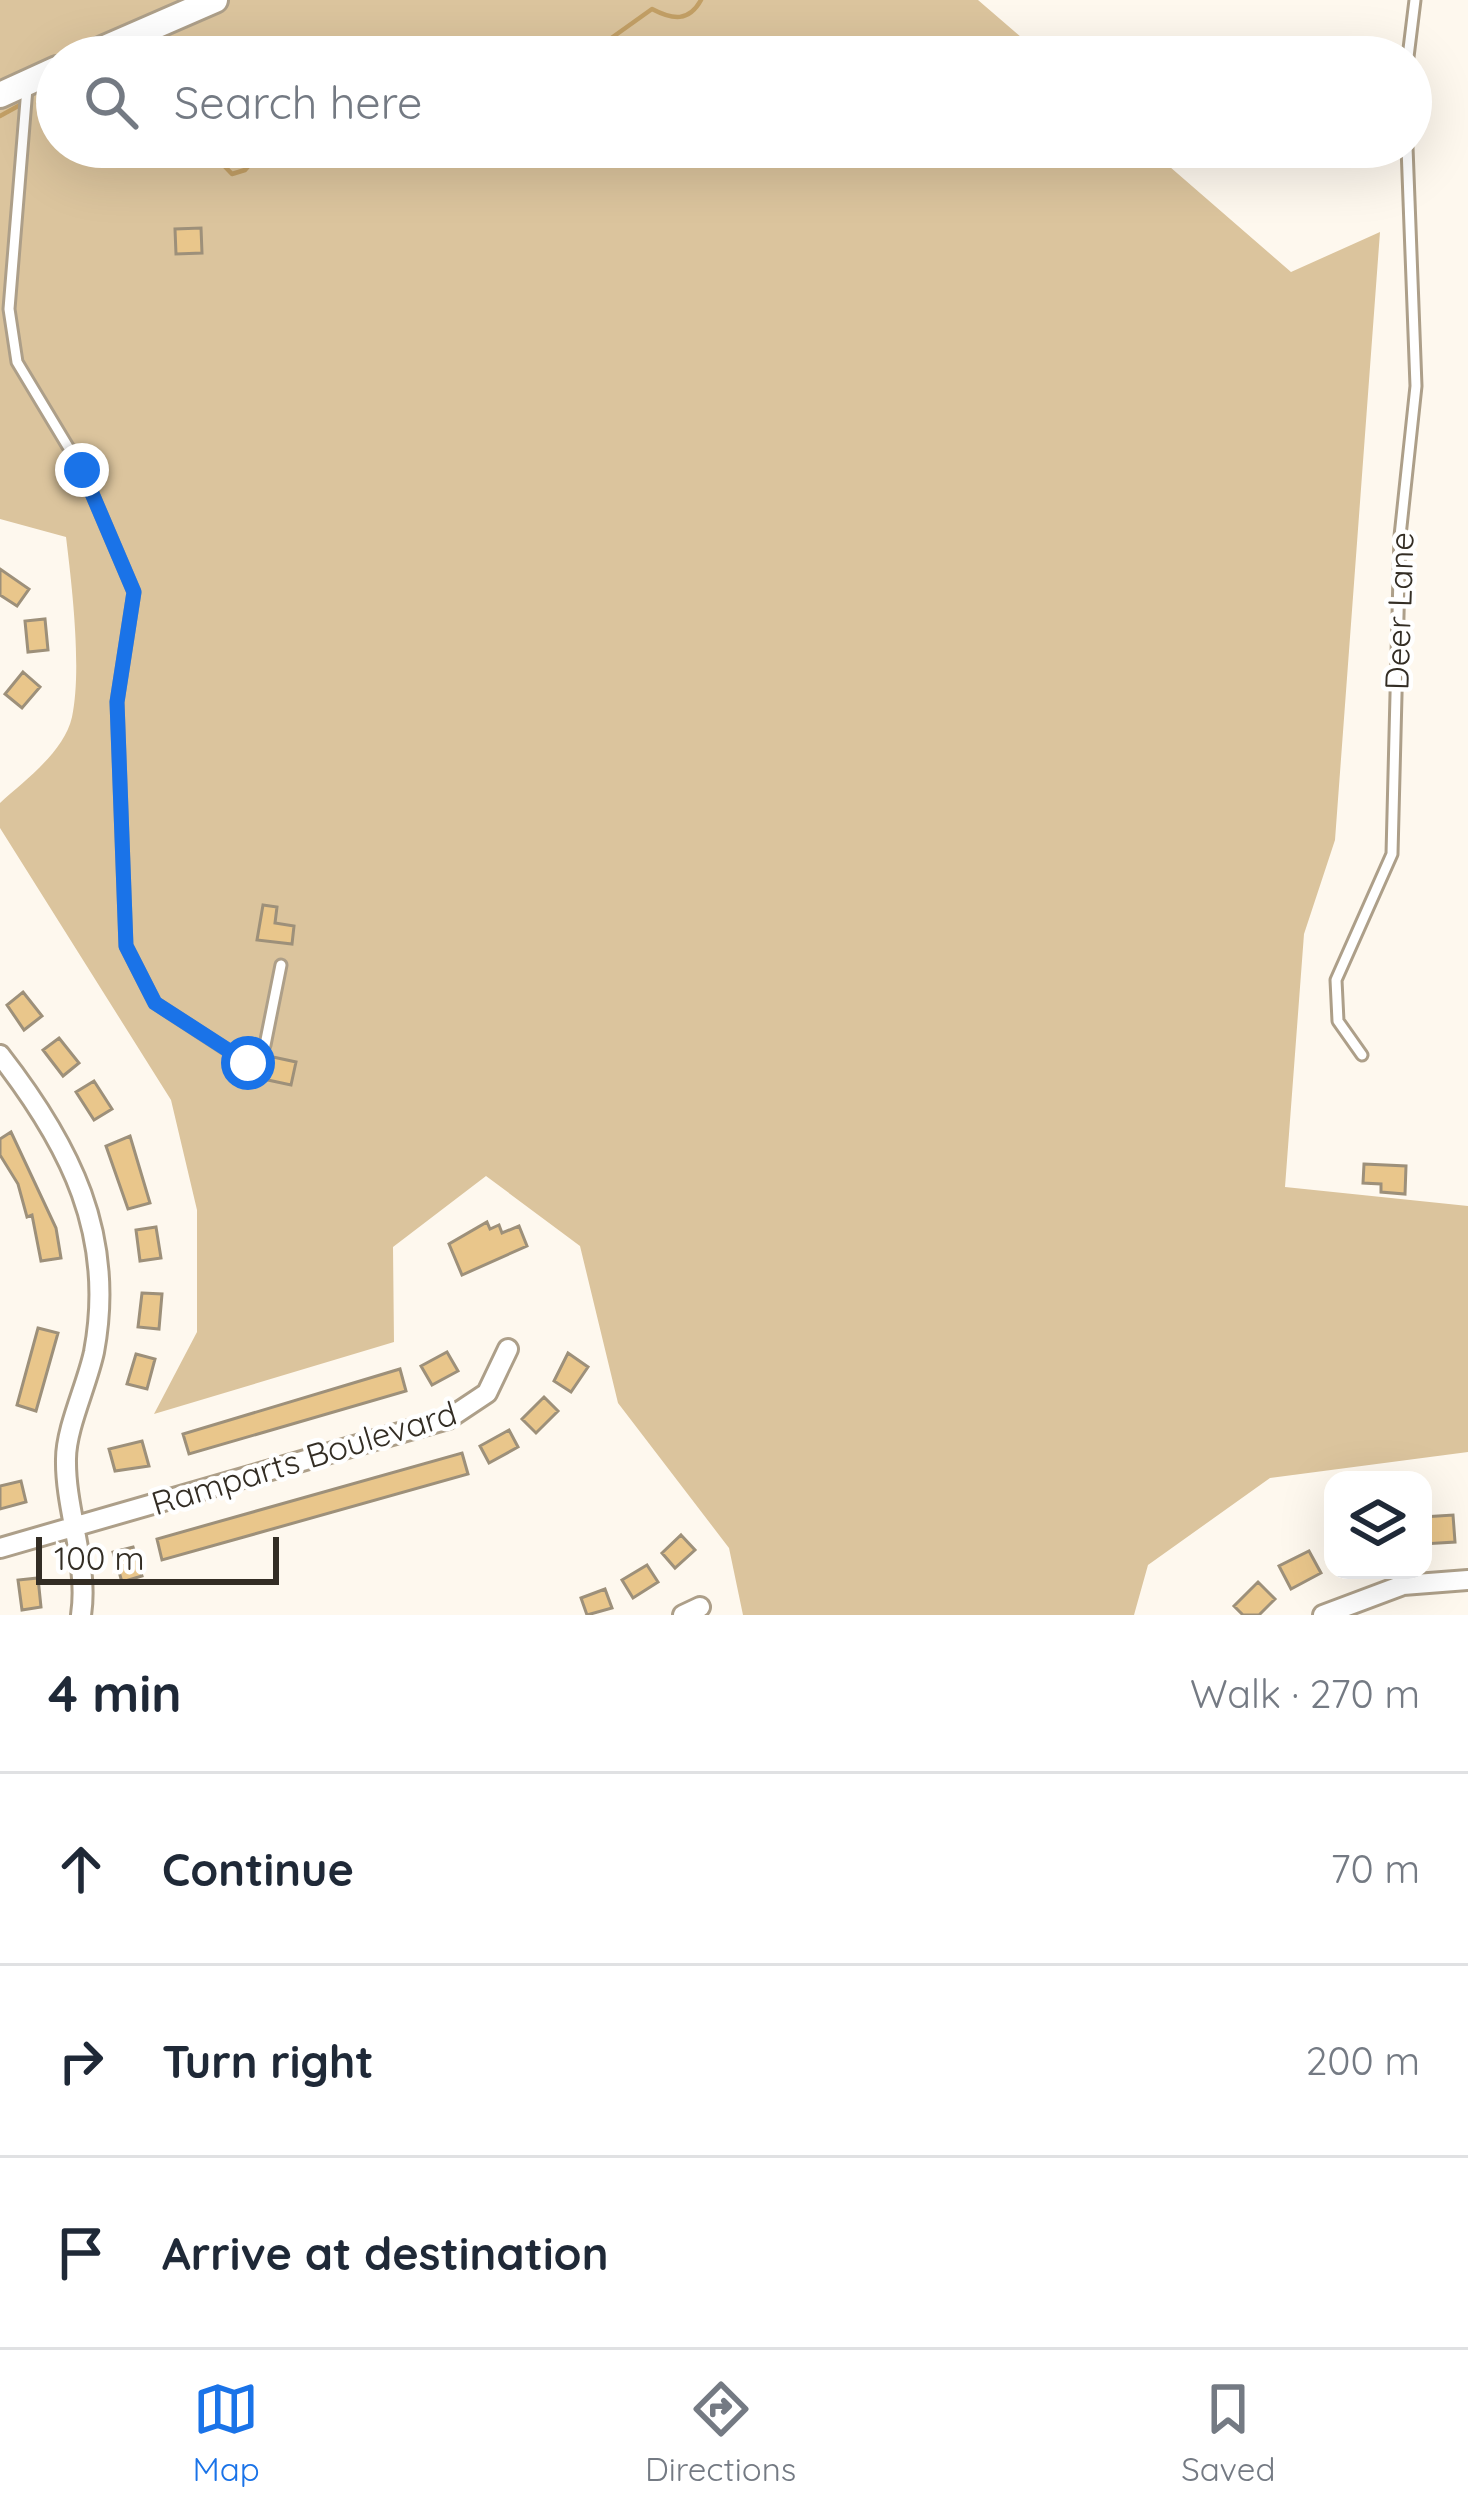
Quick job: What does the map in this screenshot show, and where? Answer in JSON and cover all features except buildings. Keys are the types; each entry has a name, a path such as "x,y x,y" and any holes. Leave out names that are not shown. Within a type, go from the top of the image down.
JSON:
{"street":[{"path":"132,36 215,0"},
{"path":"0,95 36,78"},
{"path":"0,1055 68,1154 89,1203 101,1262 102,1311 85,1398 66,1454 81,1615"},
{"name":"Ramparts Boulevard","path":"0,1549 448,1419 487,1393 508,1349"},
{"path":"1324,1615 1403,1585 1468,1580"}],"lane":[{"path":"1411,36 1415,0"},
{"path":"27,82 9,309 17,362 82,470 134,592 117,702 126,946 155,1003 248,1063 265,1045 281,965"},
{"name":"Deer Lane","path":"1362,1055 1338,1021 1336,980 1392,854 1400,536 1416,386 1407,168"}],"shaded area":[{"path":"0,0 978,0 1020,36 36,36 36,168 1171,168 1291,272 1380,232 1335,840 1304,934 1285,1187 1468,1206 1468,1452 1270,1478 1148,1565 1134,1615 743,1615 729,1548 618,1403 580,1246 486,1176 393,1247 394,1342 154,1414 197,1332 197,1210 171,1100 0,828 0,803 42,764 68,730 76,676 66,537 0,519"}],"waterway":[{"path":"614,36 652,9 680,17 701,0"},
{"path":"0,116 20,105"},
{"path":"226,168 232,174 247,168"}],"route":[{"path":"82,470 134,592 117,702 126,946 155,1003 248,1063"}]}
